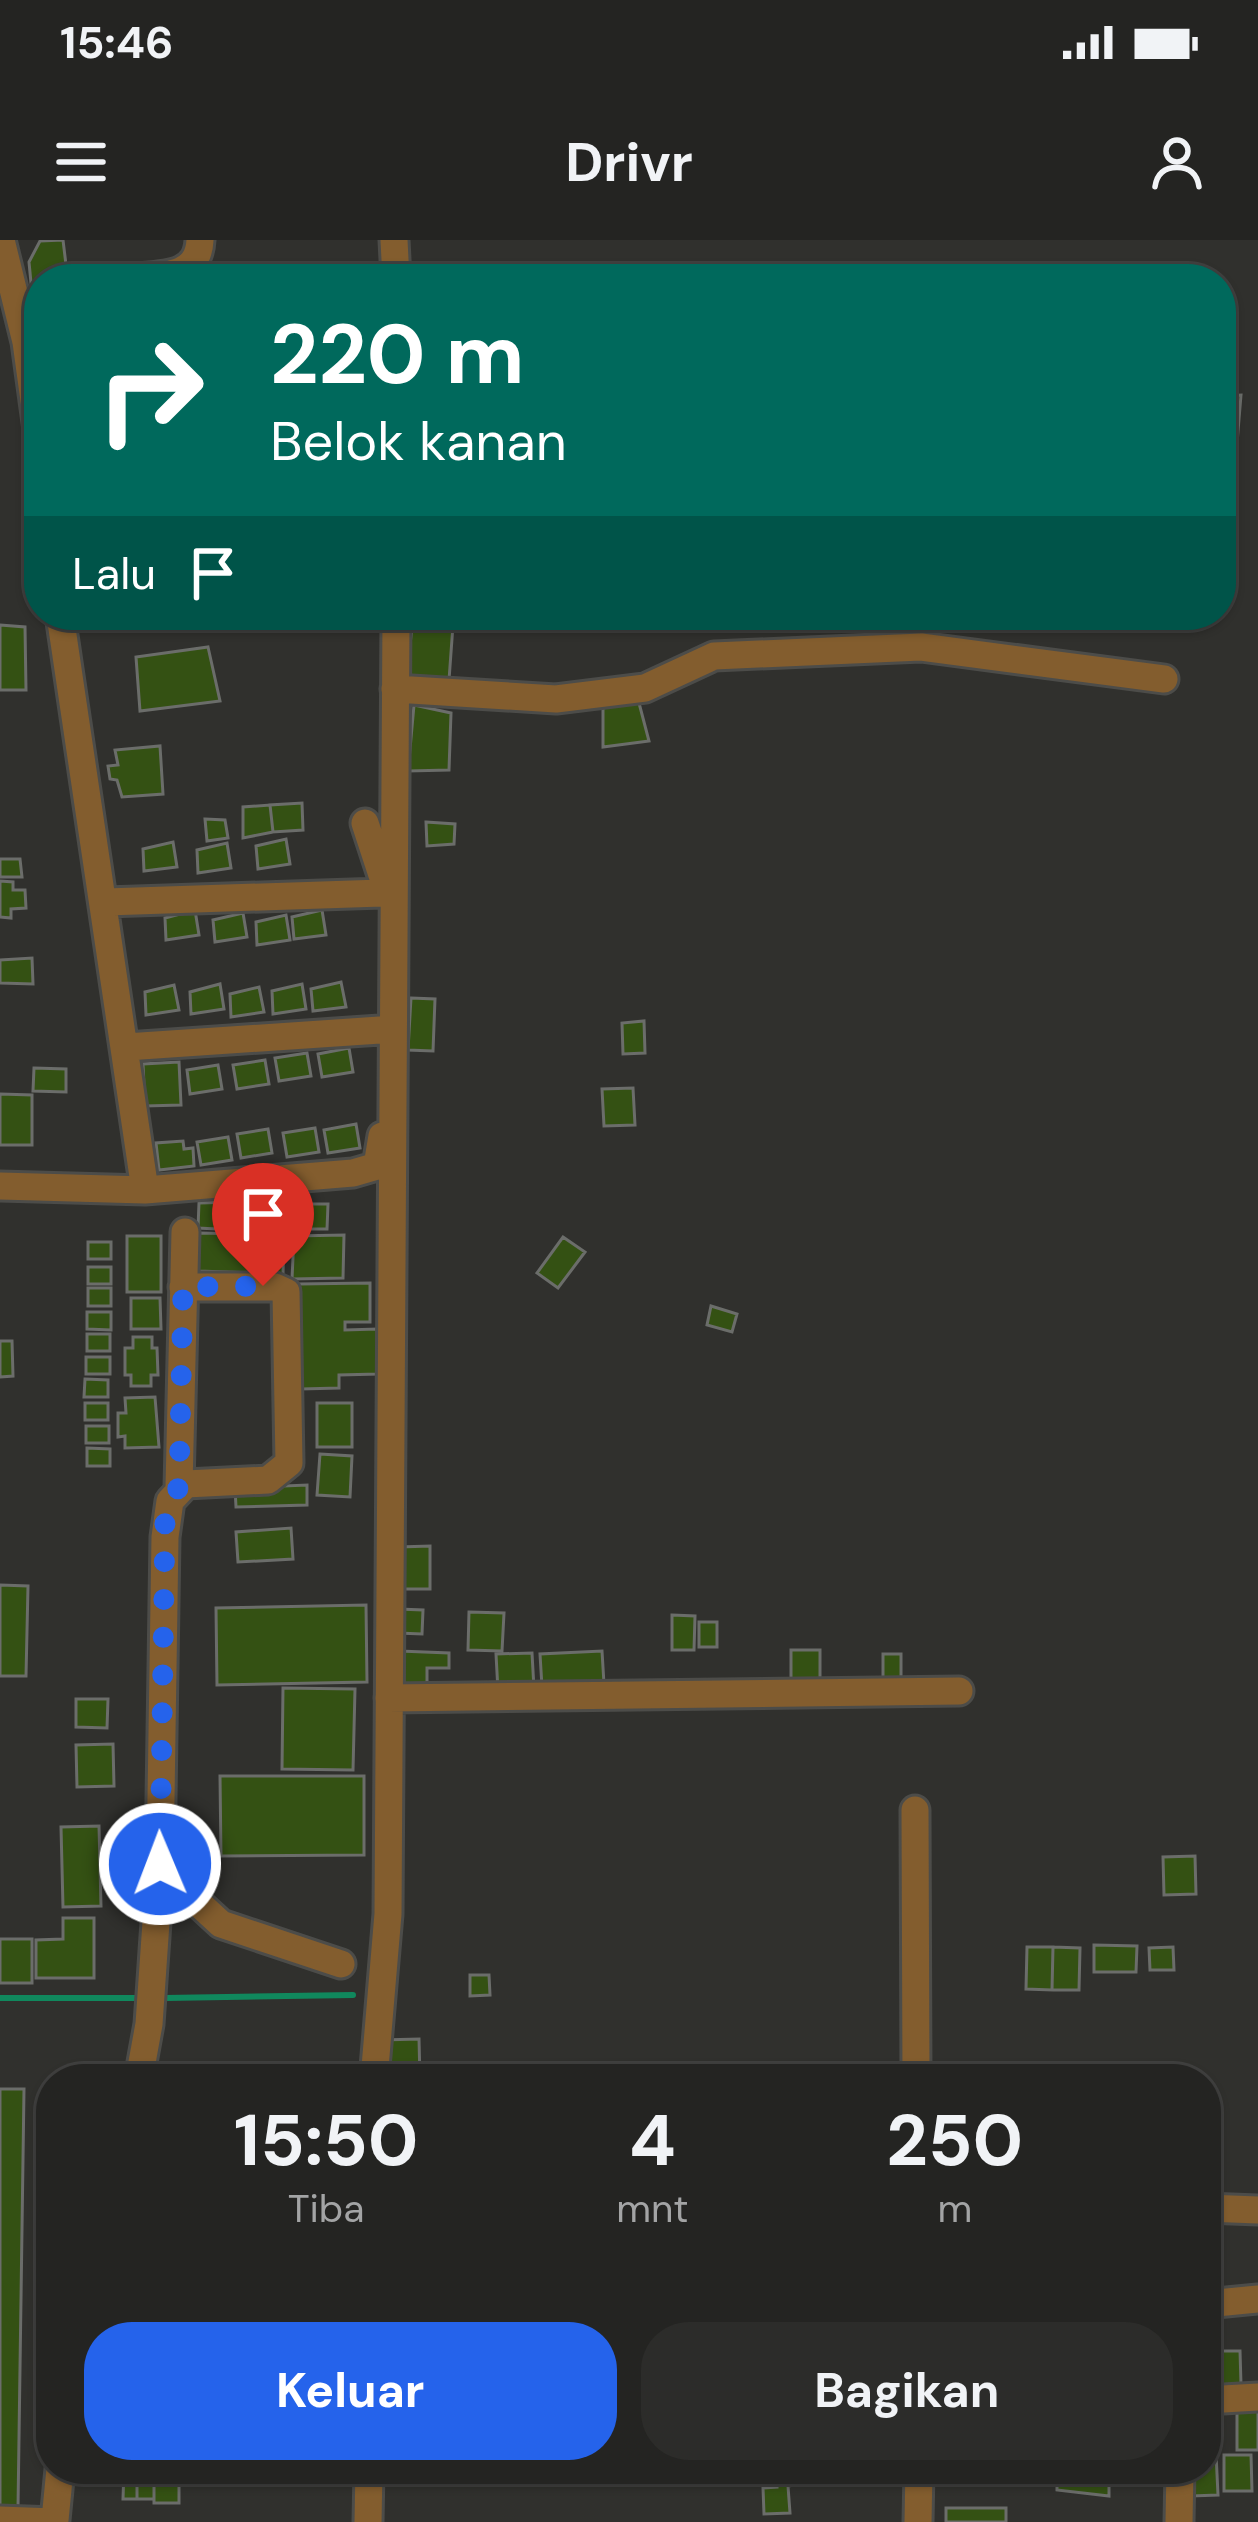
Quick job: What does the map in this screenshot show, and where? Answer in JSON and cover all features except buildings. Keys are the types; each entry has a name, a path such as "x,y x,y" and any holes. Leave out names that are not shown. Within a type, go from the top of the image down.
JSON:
{"street":[{"path":"1,240 18,294 24,335"},
{"path":"62,630 145,1190"},
{"path":"376,2064 387,1961 395,1391 396,630"},
{"path":"395,689 556,699 645,688 714,656 921,647 1164,679"},
{"path":"0,1186 145,1190 353,1173 376,1166 381,1149 382,864 365,823"},
{"path":"106,902 382,893"},
{"path":"126,1047 380,1030"},
{"path":"141,2064 160,1864 165,1518 179,1486 185,1232"},
{"path":"179,1486 274,1479 289,1463 290,1440 286,1292 275,1287 183,1287"},
{"path":"389,1698 959,1690"},
{"path":"915,1810 916,2064"},
{"path":"160,1864 190,1870 196,1901 226,1927 341,1964"},
{"path":"1221,2209 1258,2210"},
{"path":"1221,2303 1258,2299"},
{"path":"1221,2399 1258,2397"},
{"path":"0,2520 55,2521 59,2484"},
{"path":"368,2522 369,2484"},
{"path":"918,2522 919,2484"},
{"path":"1179,2522 1180,2484"}],"waterway":[{"path":"165,1998 353,1995"},
{"path":"0,1998 135,1998"}],"route":[{"path":"160,1864 165,1518 179,1486 183,1287 263,1286"}]}
